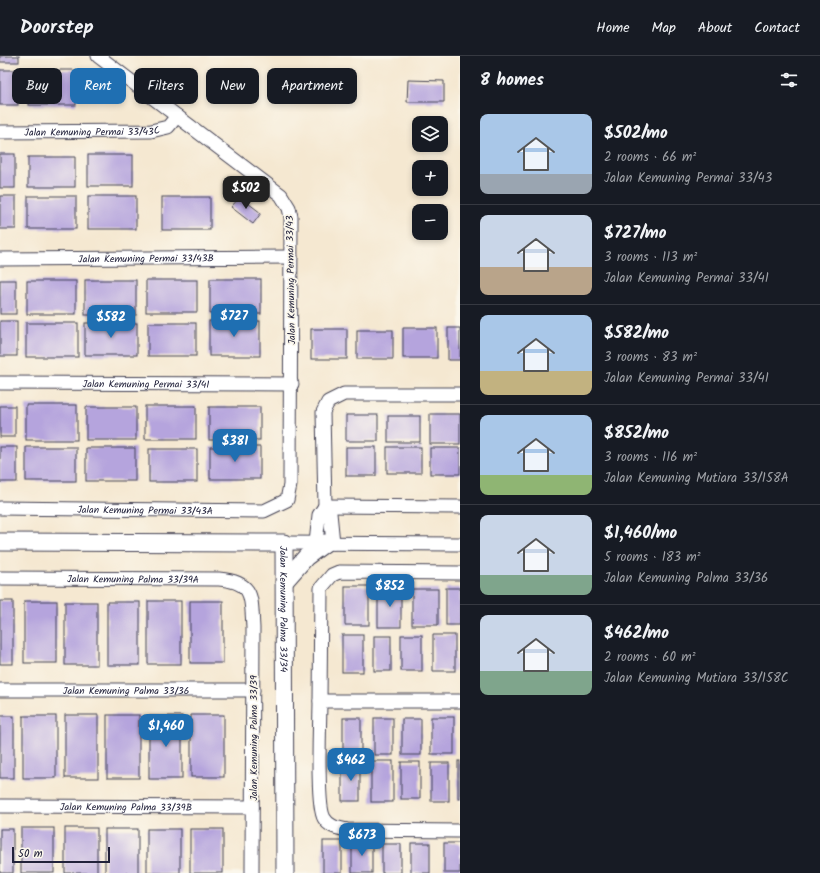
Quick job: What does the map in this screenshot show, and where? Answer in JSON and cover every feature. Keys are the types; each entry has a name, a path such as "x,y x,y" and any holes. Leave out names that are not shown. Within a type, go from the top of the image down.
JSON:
{"main road":[{"name":"Jalan Kemuning Palma 33/34","path":"0,542 284,543 286,873"},
{"path":"284,582 306,557 324,543"}],"street":[{"name":"Jalan Kemuning Permai 33/43","path":"98,56 281,195 289,208 291,217 292,384 290,485 287,500"},
{"name":"Jalan Kemuning Permai 33/43C","path":"0,132 151,131 168,127 177,116"},
{"name":"Jalan Kemuning Permai 33/43B","path":"0,259 291,257"},
{"name":"Jalan Kemuning Permai 33/41","path":"0,383 292,384"},
{"path":"324,543 319,515 325,506 323,412 328,402 344,394 460,394"},
{"name":"Jalan Kemuning Permai 33/43A","path":"0,508 264,511 287,500"},
{"path":"325,506 460,507"},
{"path":"284,543 460,544"},
{"path":"460,573 339,572 332,574 323,585 320,593 323,701 320,807 324,818 333,827 347,830 460,830"},
{"name":"Jalan Kemuning Palma 33/39A","path":"0,578 230,580 239,582 248,592 252,604"},
{"name":"Jalan Kemuning Palma 33/39","path":"252,604 252,873"},
{"name":"Jalan Kemuning Palma 33/36","path":"0,690 253,690"},
{"path":"323,701 460,701"},
{"name":"Jalan Kemuning Palma 33/39B","path":"0,806 252,806"}],"building":[{"path":"0,56 19,56 19,62 0,62"},
{"path":"0,70 12,70 12,104 18,105 0,105"},
{"path":"62,70 70,70 70,104 76,105 29,105 62,104"},
{"path":"408,80 444,81 444,102 407,102"},
{"path":"0,154 15,154 15,188 0,188"},
{"path":"88,155 133,155 133,186 88,186"},
{"path":"28,157 75,157 75,187 28,187"},
{"path":"0,196 16,196 16,229 0,229"},
{"path":"28,196 76,196 76,229 28,229"},
{"path":"88,196 136,196 136,229 88,229"},
{"path":"162,197 210,197 210,230 162,230"},
{"path":"240,197 261,213 253,224 231,207"},
{"path":"210,279 261,279 261,314 210,314"},
{"path":"0,280 16,280 16,314 0,314"},
{"path":"85,280 136,280 136,315 85,315"},
{"path":"146,280 197,280 197,312 146,312"},
{"path":"27,281 76,281 76,314 27,314"},
{"path":"0,321 17,321 17,356 0,356"},
{"path":"209,321 260,321 260,356 209,356"},
{"path":"26,323 78,323 78,357 26,357"},
{"path":"85,323 137,323 137,355 85,355"},
{"path":"148,323 196,323 196,356 148,356"},
{"path":"403,328 437,328 437,358 403,358"},
{"path":"448,328 460,328 460,360 448,360"},
{"path":"311,329 347,329 347,359 311,359"},
{"path":"357,330 393,330 393,359 357,359"},
{"path":"26,405 77,405 77,440 26,440"},
{"path":"0,406 15,406 15,437 0,437"},
{"path":"145,406 196,406 196,439 145,439"},
{"path":"86,407 136,407 136,440 86,440"},
{"path":"209,407 260,407 260,440 209,440"},
{"path":"430,414 460,414 460,444 430,444"},
{"path":"346,415 378,415 378,441 346,441"},
{"path":"388,416 420,416 420,442 388,442"},
{"path":"0,447 17,447 17,482 0,482"},
{"path":"26,447 76,447 76,481 26,481"},
{"path":"210,447 260,447 260,479 210,479"},
{"path":"346,447 376,447 376,476 346,476"},
{"path":"387,447 421,447 421,473 387,473"},
{"path":"86,448 135,448 135,481 86,481"},
{"path":"430,448 460,448 460,474 430,474"},
{"path":"149,449 197,449 197,482 149,482"},
{"path":"345,586 369,586 369,625 345,625"},
{"path":"378,588 401,588 401,627 378,627"},
{"path":"446,588 460,588 460,625 446,625"},
{"path":"412,589 438,589 438,625 412,625"},
{"path":"0,601 13,601 13,664 0,664"},
{"path":"24,601 57,601 57,663 24,663"},
{"path":"148,601 181,601 181,664 148,664"},
{"path":"190,601 223,601 223,663 190,663"},
{"path":"65,602 97,602 97,665 65,665"},
{"path":"107,602 140,602 140,665 107,665"},
{"path":"342,635 363,635 363,672 342,672"},
{"path":"401,635 422,635 422,671 401,671"},
{"path":"433,635 455,635 455,671 433,671"},
{"path":"374,636 391,636 391,671 374,671"},
{"path":"65,715 98,715 98,778 65,778"},
{"path":"107,715 139,715 139,778 107,778"},
{"path":"191,715 224,715 224,777 191,777"},
{"path":"0,716 14,716 14,778 0,778"},
{"path":"23,716 56,716 56,778 23,778"},
{"path":"149,716 182,716 182,779 149,779"},
{"path":"431,717 454,717 454,754 431,754"},
{"path":"343,718 361,718 361,752 343,752"},
{"path":"374,718 393,718 393,755 374,755"},
{"path":"402,719 421,719 421,755 402,755"},
{"path":"371,761 393,761 393,802 371,802"},
{"path":"458,761 460,761 460,799 458,799"},
{"path":"401,762 420,762 420,799 401,799"},
{"path":"342,763 360,763 360,801 342,801"},
{"path":"431,763 449,763 449,801 431,801"},
{"path":"21,828 54,828 54,873 21,873"},
{"path":"65,828 97,828 97,873 65,873"},
{"path":"0,829 13,829 13,873 0,873"},
{"path":"105,829 138,829 138,873 105,873"},
{"path":"147,829 180,829 180,873 147,873"},
{"path":"190,829 223,829 223,873 190,873"},
{"path":"323,841 342,841 342,873 323,873"},
{"path":"352,841 372,841 372,873 352,873"},
{"path":"411,843 430,843 430,873 411,873"},
{"path":"444,843 460,843 460,873 444,873"},
{"path":"382,844 401,844 401,873 382,873"}]}
